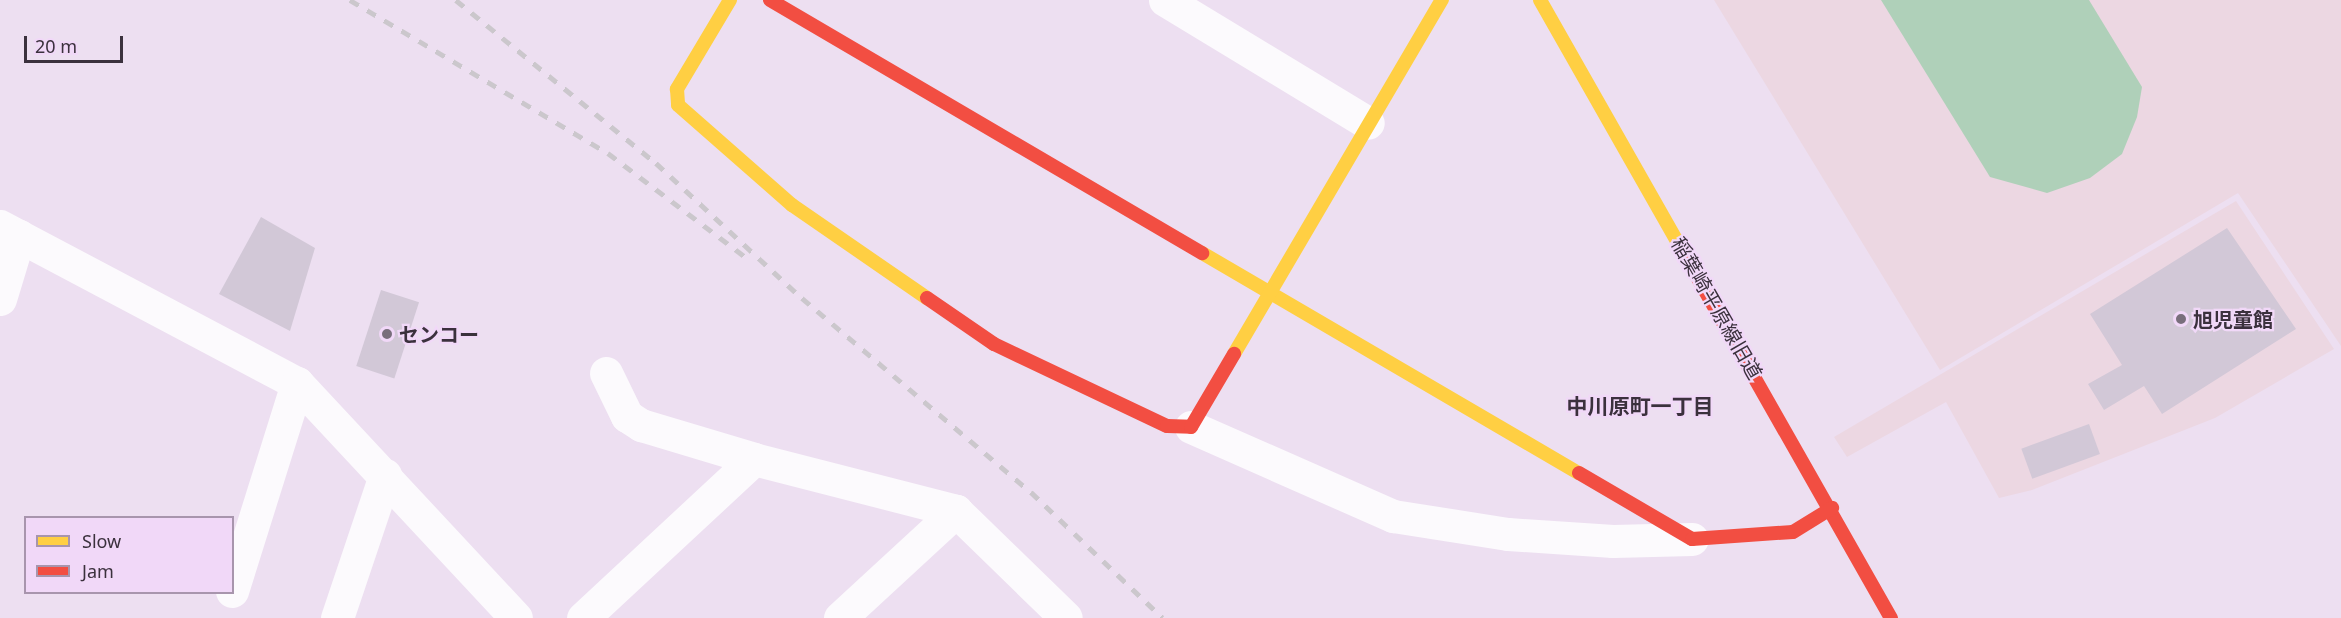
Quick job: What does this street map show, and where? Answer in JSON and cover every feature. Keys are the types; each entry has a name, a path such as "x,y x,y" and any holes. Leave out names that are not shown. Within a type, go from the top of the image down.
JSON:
{"street":[{"path":"730,0 677,89 678,105 800,211 994,344 1167,426 1191,427 1394,516 1508,534 1613,541 1692,539 1793,532 1832,508"},
{"path":"770,0 1692,539"},
{"path":"1165,0 1368,123"},
{"path":"1191,427 1442,0"},
{"name":"稲葉崎平原線旧道","path":"1540,0 1832,508 1891,618"},
{"path":"0,299 10,231 297,383 516,618"},
{"path":"606,373 627,416 641,425 754,459 956,512 1066,618"},
{"path":"234,586 297,383"},
{"path":"583,618 754,459"},
{"path":"337,618 385,475"},
{"path":"840,618 956,512"},
{"path":"224,618 231,594"}],"shaded area":[{"path":"1714,0 2341,0 2341,346 2238,193 1940,370"},
{"path":"2236,201 2334,349 2215,418 2032,490 1999,498 1946,402 1847,457 1834,437"}],"green space":[{"path":"1881,0 2089,0 2142,87 2137,117 2122,154 2090,178 2047,193 1990,177"}],"building":[{"path":"261,217 315,248 290,331 219,294"},
{"path":"2227,228 2296,329 2162,414 2144,386 2104,410 2088,384 2122,365 2090,314"},
{"name":"センコー","path":"381,290 419,302 394,378 356,366"},
{"path":"2089,424 2100,454 2032,479 2021,449"}],"railway":[{"path":"350,0 608,153 751,261"},
{"path":"456,0 656,163 802,298 1031,492 1163,618"}],"traffic: slow":[{"path":"730,0 677,89 678,105 792,205 927,298"},
{"path":"1234,354 1442,0"},
{"path":"1540,0 1687,259"},
{"path":"1202,253 1579,473"}],"traffic: jam":[{"path":"770,0 1202,253"},
{"path":"1687,259 1891,618"},
{"path":"927,298 994,344 1167,426 1191,427 1234,354"},
{"path":"1579,473 1692,539 1793,532 1832,508"}],"place":[{"name":"旭児童館","path":"2181,319"},
{"name":"センコー","path":"387,334"}],"district":[{"name":"中川原町一丁目","path":"1640,406"}]}
